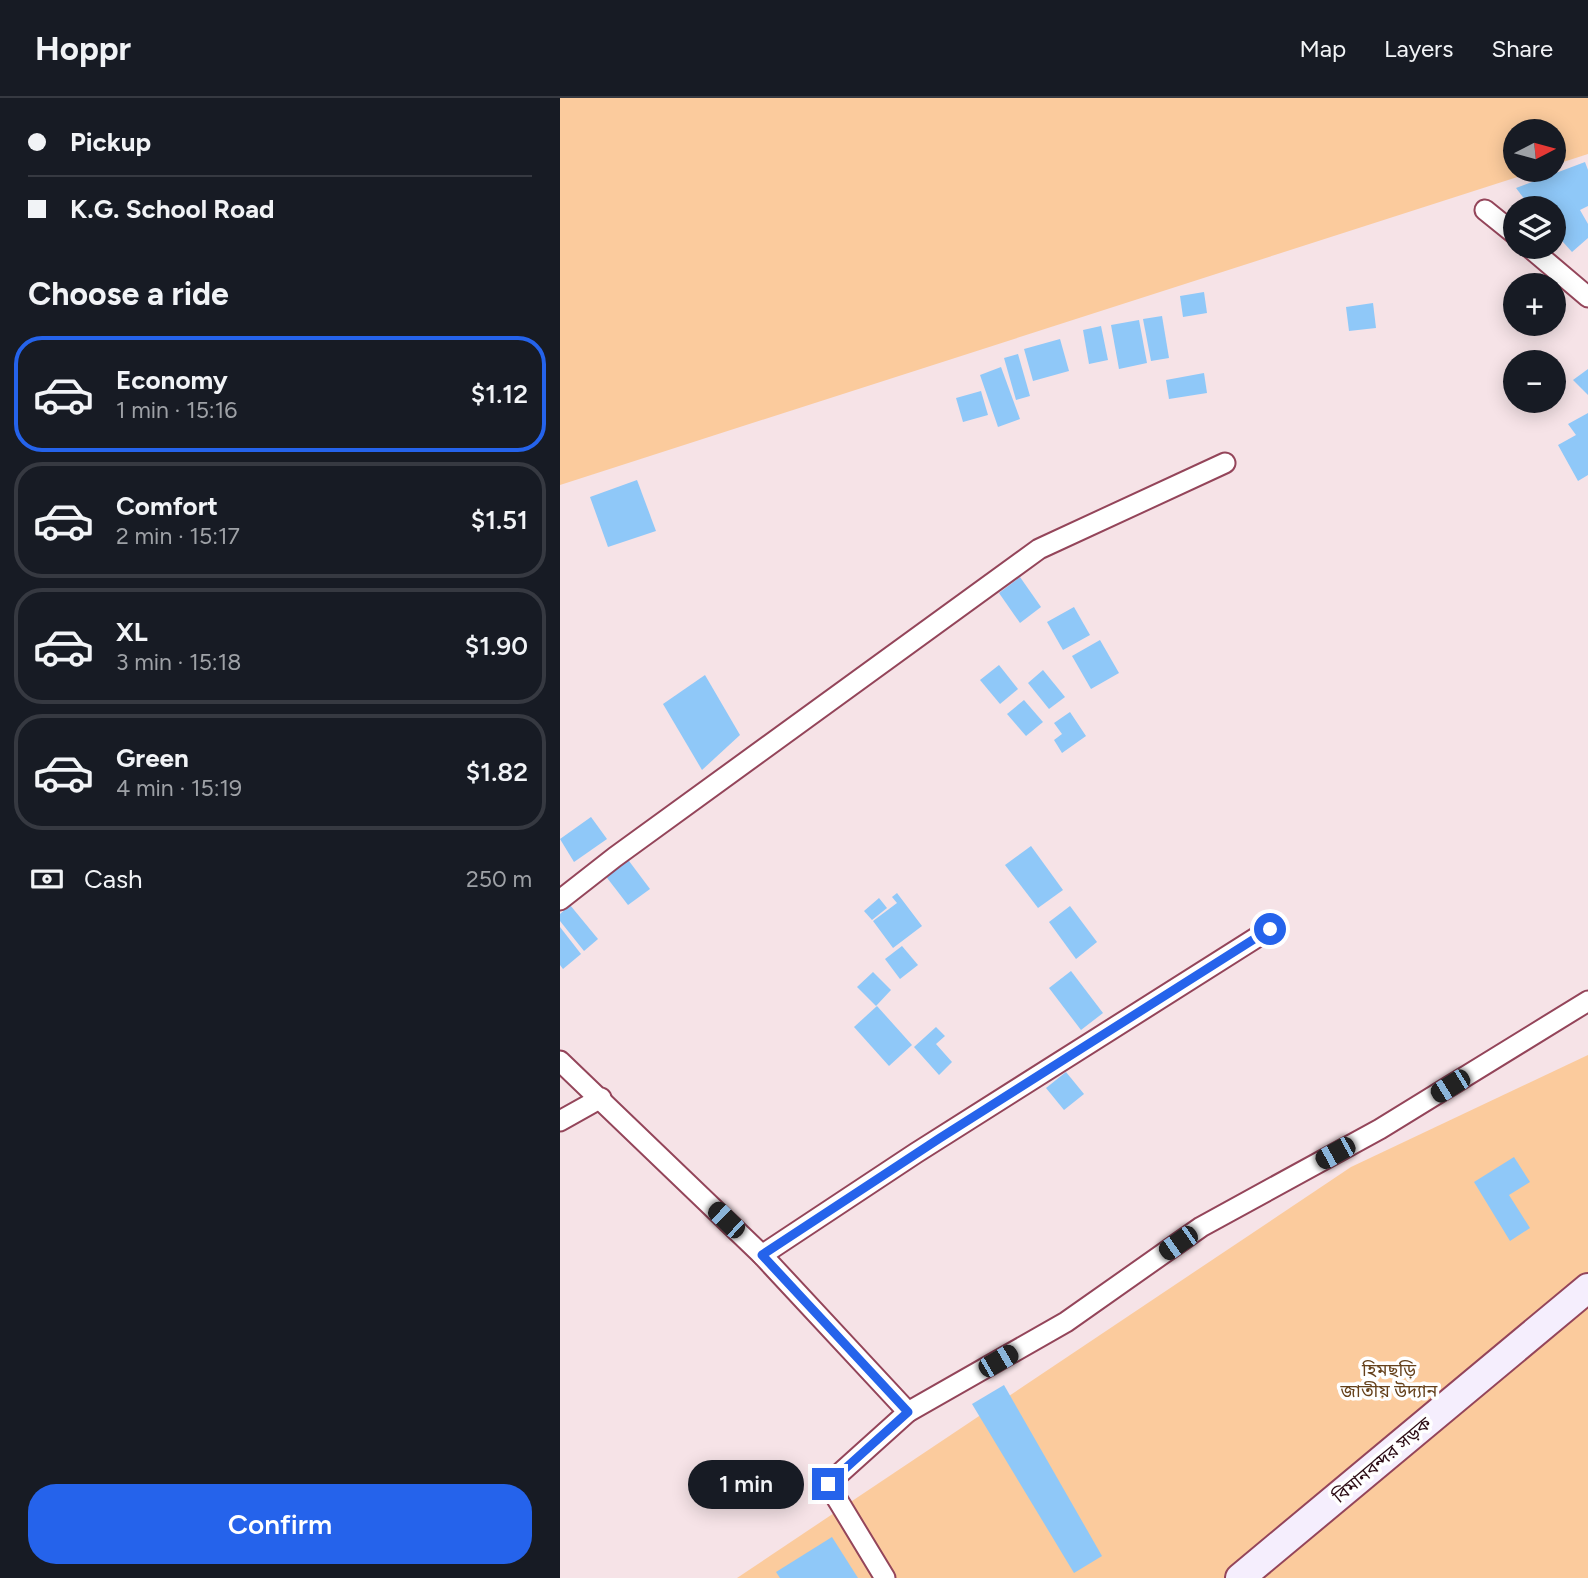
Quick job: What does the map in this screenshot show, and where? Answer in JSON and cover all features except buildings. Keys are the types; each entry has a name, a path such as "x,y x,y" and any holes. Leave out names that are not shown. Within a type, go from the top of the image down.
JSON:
{"street":[{"path":"1485,210 1503,225"},
{"path":"1543,259 1588,297"},
{"path":"560,900 626,848 1039,550 1225,463"},
{"path":"762,1255 940,1138 1270,929"},
{"path":"885,1578 828,1484 908,1412 1066,1322 1201,1227 1380,1129 1588,1001"},
{"path":"560,1061 762,1255 908,1412"},
{"path":"560,1121 601,1098"},
{"name":"বিমানবন্দর সড়ক","path":"1240,1578 1588,1288"}],"green space":[{"path":"560,98 1588,98 1588,154 1566,161 1566,119 1503,119 1503,182 560,485"},
{"name":"হিমছড়ি জাতীয় উদ্যান","path":"1588,1055 1588,1578 737,1578 1351,1167"}],"route":[{"path":"828,1484 908,1412 762,1255 940,1138 1270,929"}]}
